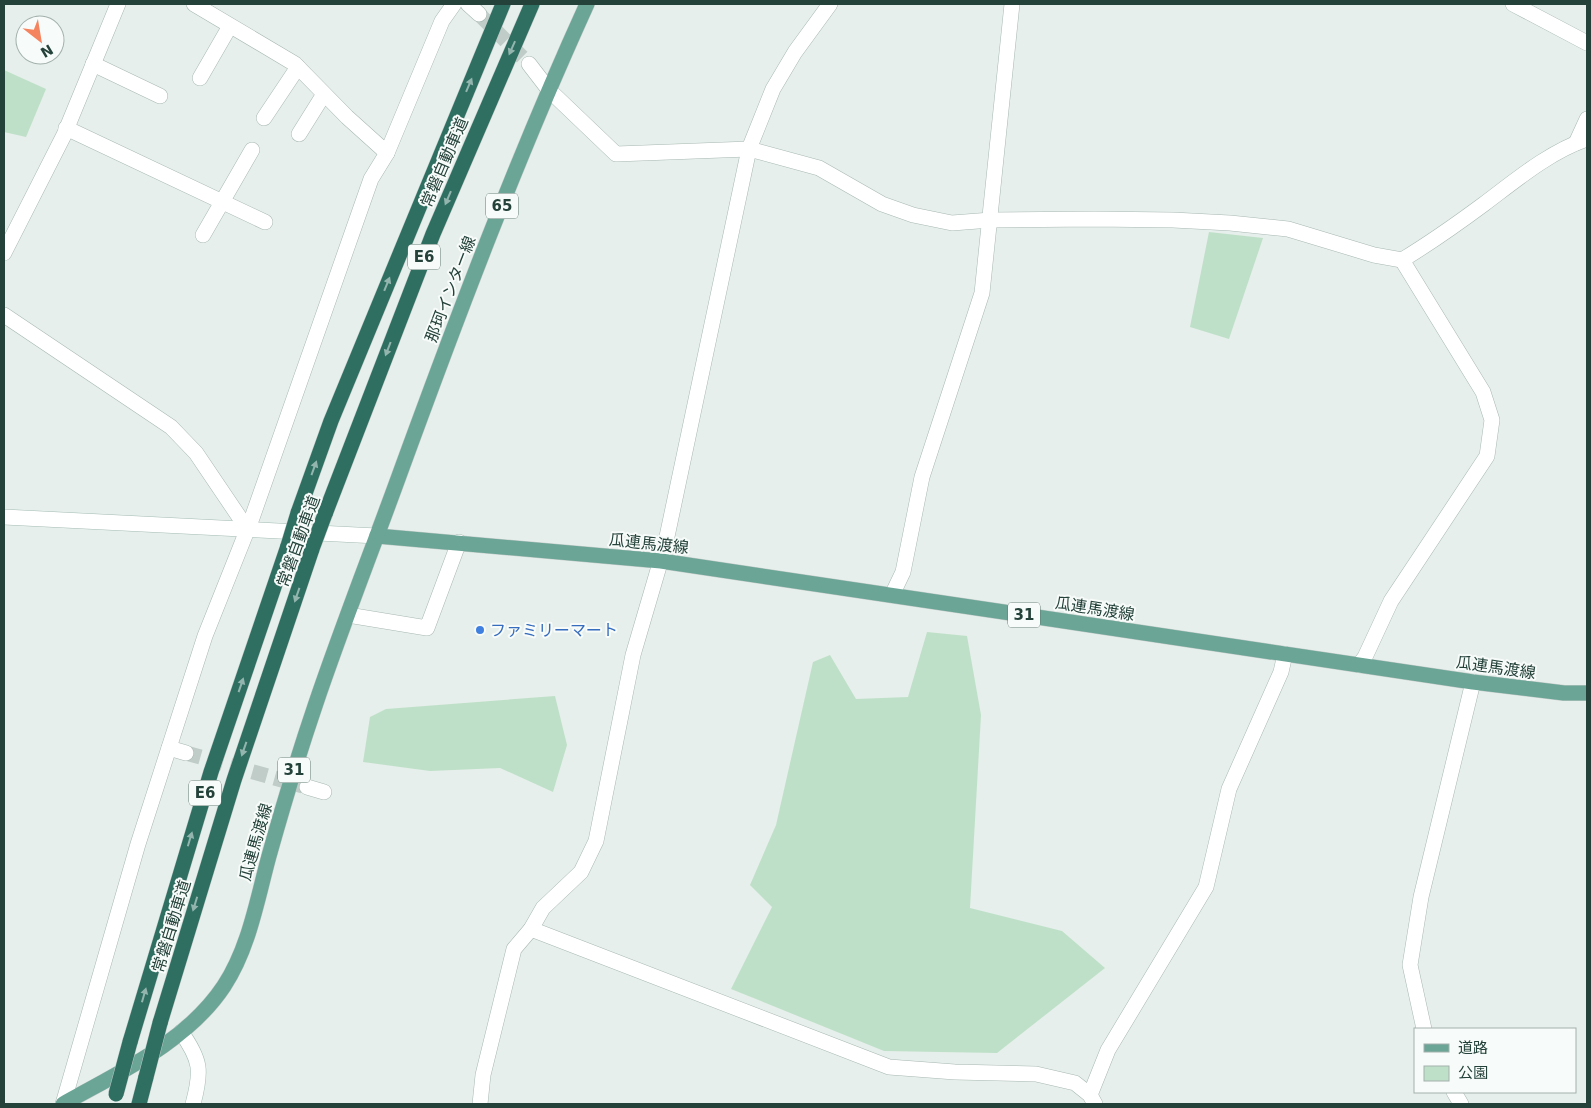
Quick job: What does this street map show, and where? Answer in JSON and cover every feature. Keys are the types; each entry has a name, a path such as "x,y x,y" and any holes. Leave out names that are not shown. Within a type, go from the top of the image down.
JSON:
{"highway":[{"name":"常磐自動車道","path":"114,1099 211,772 298,513 331,421 503,4"},
{"name":"常磐自動車道","path":"139,1104 160,1023 234,780 312,549 433,234 532,4"}],"main road":[{"name":"那珂インター線","path":"377,536 458,316 549,90 588,4"},
{"name":"瓜連馬渡線","path":"63,1104 143,1059 181,1032 213,1001 234,969 249,928 280,816 303,743 377,536 661,561 1473,682 1564,693 1587,693"}],"street":[{"path":"4,253 66,128 118,4"},
{"path":"194,4 298,67 387,153"},
{"path":"63,1104 138,844 205,636 248,530 370,179 387,153 442,21 454,4"},
{"path":"480,1104 483,1075 514,949 531,929 543,908 582,872 596,841 633,655 661,561 749,149 774,89 795,52 830,4"},
{"path":"892,595 903,572 922,477 982,293 1012,4"},
{"path":"1512,4 1587,43"},
{"path":"200,78 230,26"},
{"path":"93,64 160,96"},
{"path":"529,64 549,90 616,154 749,149 819,168 882,204 913,215 952,223 990,220 1173,220 1230,223 1288,230 1374,255 1402,260 1448,231 1524,174 1582,140 1587,120"},
{"path":"264,118 298,67"},
{"path":"299,134 324,94"},
{"path":"66,128 265,222"},
{"path":"203,235 252,150"},
{"path":"1359,665 1366,657 1391,601 1487,456 1492,420 1483,392 1402,260"},
{"path":"4,315 171,427 196,453 248,530"},
{"path":"4,517 377,536"},
{"path":"348,615 427,628 459,542"},
{"path":"531,929 889,1067 1036,1074 1075,1083 1092,1100 1108,1050 1206,887 1229,789 1281,672 1285,654"},
{"path":"1424,1028 1410,966 1421,897 1473,682"},
{"path":"169,748 186,753"},
{"path":"307,787 324,792"},
{"path":"181,1032 196,1056 200,1069 193,1104"},
{"path":"1455,1093 1461,1104"}],"green space":[{"path":"4,70 46,89 26,137 4,132"},
{"path":"1209,232 1263,238 1229,339 1190,327"},
{"path":"927,632 967,636 981,715 970,908 1062,931 1105,968 997,1053 884,1051 731,989 772,907 750,885 776,825 813,662 830,655 856,699 908,697"},
{"path":"555,696 567,745 553,792 500,768 430,771 363,762 370,717 386,709"}],"tunnel":[{"path":"479,14 529,64"},
{"path":"186,753 303,786"}],"place":[{"name":"ファミリーマート","path":"480,630"}]}
